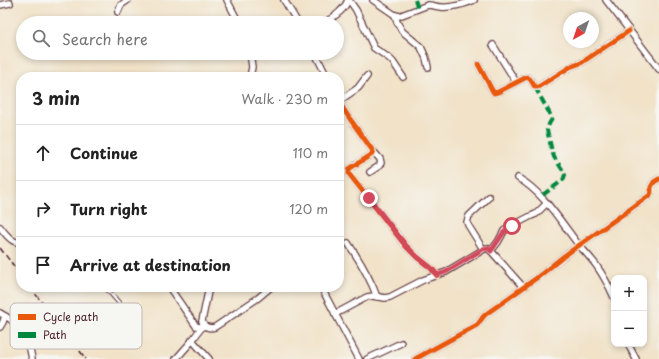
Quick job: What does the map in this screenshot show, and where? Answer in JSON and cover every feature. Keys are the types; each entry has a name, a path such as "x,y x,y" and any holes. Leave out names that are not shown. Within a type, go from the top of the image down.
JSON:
{"street":[{"path":"118,12 121,5 128,0"},
{"path":"227,0 235,16"},
{"path":"284,0 294,16"},
{"path":"335,16 346,6 349,0 356,10 374,48 393,62 403,78"},
{"path":"373,0 395,15 399,16 428,5 446,8 474,0"},
{"path":"606,0 659,69"},
{"path":"0,5 10,3"},
{"path":"395,15 402,31 421,47 428,67"},
{"path":"478,64 494,93 527,77 535,87 538,87 570,67 582,63 630,31"},
{"path":"493,45 516,82"},
{"path":"251,60 251,72"},
{"path":"319,60 324,72"},
{"path":"344,98 358,88 367,76"},
{"path":"344,109 382,163 370,172"},
{"path":"373,151 371,155 349,169 349,174 406,246 437,275"},
{"path":"518,178 534,190 559,219 596,265 611,291"},
{"path":"415,359 477,325 481,318 486,314 579,245 650,195 652,192 652,184 659,179"},
{"path":"483,249 467,222 469,216 489,197"},
{"path":"491,251 504,231 536,214 546,204"},
{"path":"0,227 16,242"},
{"path":"348,243 377,297"},
{"path":"336,314 371,296 385,298 390,297 423,280 446,272 483,249 488,248 523,287"},
{"path":"172,292 196,326 211,328 215,327 266,292"},
{"path":"204,327 202,321 208,292"},
{"path":"324,292 359,359"},
{"path":"0,327 3,322 2,315"},
{"path":"176,359 204,327"},
{"path":"192,340 209,359"},
{"path":"367,359 401,343"},
{"path":"630,347 636,359"},
{"path":"30,349 32,359"}],"lane":[{"path":"109,292 119,303"}],"railway":[{"path":"0,248 16,269"},
{"path":"34,292 42,303"},
{"path":"78,349 86,359"}],"marked path":[{"path":"415,0 418,9"},
{"path":"535,87 551,116 552,119 547,130 551,147 554,157 565,175 563,180 540,197"}],"cycle path":[{"path":"478,64 494,93 527,77 535,87 538,87 570,67 581,63 629,31"},
{"path":"344,110 373,151 371,155 349,169 349,174 406,246 437,275"},
{"path":"415,359 477,325 486,314 650,195 651,187 654,182 659,179"}],"route":[{"path":"369,198 406,246 437,275 446,272 483,249 488,248 491,251 504,231 512,226"}]}
